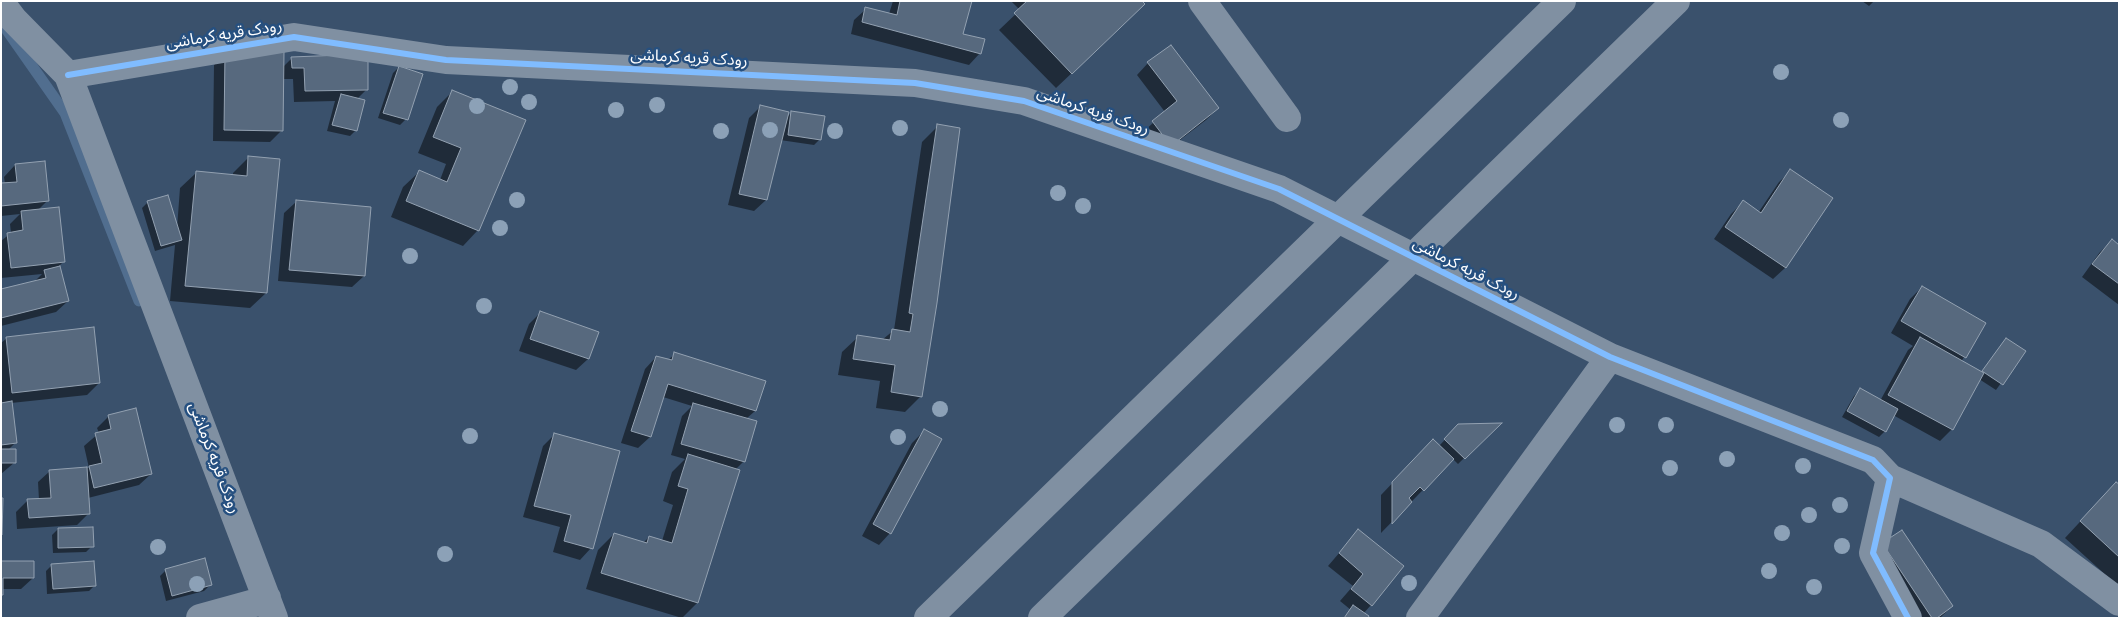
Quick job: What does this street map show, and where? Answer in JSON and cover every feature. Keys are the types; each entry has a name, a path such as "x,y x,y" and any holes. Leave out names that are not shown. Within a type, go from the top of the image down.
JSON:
{"street":[{"path":"1202,1 1287,118"},
{"path":"928,618 1562,1"},
{"path":"1042,618 1676,1"},
{"name":"رودک قریه کرماشی","path":"5,12 68,75 270,608"},
{"name":"رودک قریه کرماشی","path":"68,75 294,37 446,60 915,83 1024,101 1279,189 1610,357 1873,460 1890,478"},
{"path":"1420,618 1610,357"},
{"path":"1908,618 1873,553 1890,478 2041,544 2119,602"},
{"path":"200,618 258,602 270,608"}],"building":[{"path":"900,1 972,1 963,34 985,39 981,54 862,22 865,7 897,15"},
{"path":"1027,1 1142,1 1145,4 1072,74 1014,13"},
{"path":"1171,45 1219,108 1171,146 1152,121 1177,101 1147,62"},
{"path":"284,52 283,131 224,130 225,53"},
{"path":"368,54 368,90 305,91 304,68 292,68 291,57"},
{"path":"399,66 423,74 408,120 383,113"},
{"path":"452,90 526,120 479,231 406,201 419,170 447,182 461,148 433,137"},
{"path":"341,94 365,100 357,131 332,125"},
{"path":"760,105 789,112 767,200 739,194"},
{"path":"791,111 825,116 821,140 788,135"},
{"path":"937,124 960,128 937,303 922,397 891,392 895,365 853,359 857,335 890,340 892,329 910,332 913,314 909,313"},
{"path":"248,156 280,159 267,293 185,286 196,171 247,176"},
{"path":"45,161 49,201 1,206 1,183 17,182 15,164"},
{"path":"1790,169 1833,198 1786,268 1725,227 1743,200 1761,213"},
{"path":"168,195 182,240 161,246 147,201"},
{"path":"296,200 371,207 365,276 289,270"},
{"path":"59,207 65,262 11,268 7,233 23,230 21,211"},
{"path":"2112,239 2119,245 2119,284 2092,264"},
{"path":"60,266 69,301 1,318 1,289 46,278 44,270"},
{"path":"1922,286 1986,323 1966,358 1901,321"},
{"path":"540,311 599,332 589,359 530,339"},
{"path":"94,327 100,383 12,393 6,337"},
{"path":"1920,337 1984,373 1953,430 1888,395"},
{"path":"2006,338 2026,351 2003,385 1982,371"},
{"path":"674,352 766,381 756,411 668,384 651,437 631,431 656,356 672,360"},
{"path":"1860,388 1898,409 1886,432 1847,411"},
{"path":"12,401 17,443 1,445 1,403"},
{"path":"693,403 757,421 745,462 681,444"},
{"path":"136,408 152,474 94,488 89,466 102,463 95,433 111,429 108,415"},
{"path":"1502,423 1465,459 1444,439 1458,424"},
{"path":"924,429 942,439 891,534 873,524"},
{"path":"554,433 620,451 593,549 564,541 571,515 534,506"},
{"path":"1433,439 1454,459 1424,491 1420,487 1409,498 1412,502 1392,524 1392,482"},
{"path":"1,449 16,449 16,463 1,463"},
{"path":"688,454 740,470 698,603 601,573 614,533 647,543 649,536 672,543 688,489 678,486"},
{"path":"87,467 90,514 29,518 27,499 51,498 49,470"},
{"path":"2116,482 2119,484 2119,557 2080,521"},
{"path":"1,498 3,498 2,535 1,535"},
{"path":"93,527 94,547 58,548 58,528"},
{"path":"1358,529 1404,566 1372,606 1351,589 1363,574 1339,553"},
{"path":"1902,530 1953,606 1937,618 1932,618 1882,543"},
{"path":"205,558 212,585 172,596 165,569"},
{"path":"1,561 34,561 34,578 3,578 3,595 1,595"},
{"path":"94,561 96,586 53,589 51,564"},
{"path":"1353,605 1369,616 1368,618 1344,618"}],"waterway":[{"path":"4,26 65,113 139,301"}],"cycle path":[{"path":"68,75 294,37 446,60 915,83 1024,101 1279,189 1610,357 1873,460 1890,478 1873,553 1908,618"}]}
